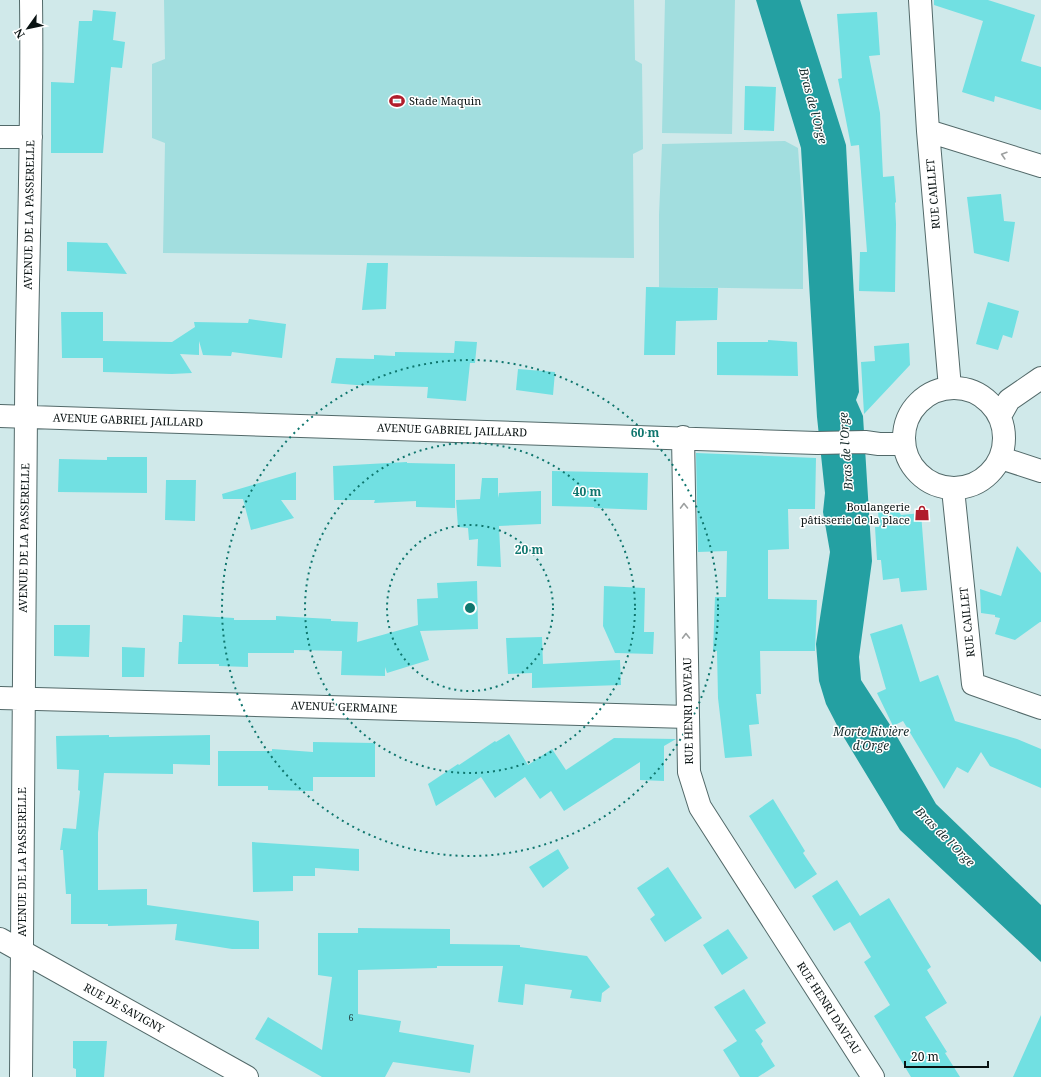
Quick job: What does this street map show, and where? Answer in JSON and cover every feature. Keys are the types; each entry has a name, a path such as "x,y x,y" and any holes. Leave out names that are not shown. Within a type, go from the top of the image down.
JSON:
{"street":[{"name":"AVENUE DE LA PASSERELLE","path":"21,1077 23,698 31,138 31,0"},
{"name":"RUE CAILLET","path":"920,0 928,131 950,388"},
{"path":"928,131 1041,166"},
{"path":"0,137 31,138"},
{"path":"1000,416 1009,400 1041,378"},
{"path":"950,388 965,389 979,394 991,404 1000,416 1004,430 1004,444 1001,458 993,471 982,480 968,487 953,489 939,486 926,480 916,470 908,458 904,444 905,428 910,413 920,400 934,392 950,388"},
{"name":"AVENUE GABRIEL JAILLARD","path":"0,416 817,443 865,442 879,444 904,444"},
{"name":"RUE HENRI DAVEAU","path":"683,438 689,772 700,807 873,1077"},
{"path":"1001,458 1041,471"},
{"name":"RUE CAILLET","path":"953,489 973,684 1041,708"},
{"name":"AVENUE GERMAINE","path":"0,698 688,717"},
{"name":"RUE DE SAVIGNY","path":"0,939 247,1077"}],"shaded area":[{"name":"Stade Maquin","path":"164,0 634,0 635,60 642,64 643,149 633,154 634,258 163,253 165,143 152,138 152,64 165,59"},
{"path":"665,0 735,0 732,134 662,133"},
{"path":"785,141 798,148 803,217 803,289 659,287 659,215 662,144"}],"water":[{"name":"Morte Rivière d'Orge","path":"756,0 800,0 846,145 859,392 856,400 863,416 872,561 859,657 861,680 892,728 936,804 1041,905 1041,962 900,830 840,731 826,704 819,681 816,644 830,552 823,512 825,493 817,417 801,148"}],"building":[{"path":"934,0 988,0 1035,15 1021,61 1041,67 1041,110 995,96 994,102 962,92 983,21 934,5"},
{"path":"93,10 116,12 113,40 125,42 122,68 111,67 103,153 51,153 51,82 74,83 79,21 92,21"},
{"path":"877,12 880,55 869,56 880,113 883,177 894,176 896,202 895,292 859,291 860,252 867,252 859,145 851,146 838,79 842,78 837,14"},
{"path":"745,86 776,87 774,131 744,130"},
{"path":"1001,194 1004,221 1015,222 1009,262 974,253 967,197"},
{"path":"67,242 107,243 127,274 67,271"},
{"path":"367,263 388,263 386,309 362,310"},
{"path":"646,287 718,288 717,320 676,321 675,355 644,355"},
{"path":"988,302 1019,311 1012,338 1003,335 998,350 976,344"},
{"path":"61,312 103,312 103,358 62,358"},
{"path":"249,319 286,324 282,358 232,352 231,356 203,355 199,341 199,355 180,354 192,373 172,374 103,372 103,341 172,342 195,327 194,322 248,323"},
{"path":"768,340 797,342 798,376 717,375 717,342 768,342"},
{"path":"455,341 477,342 475,363 470,363 466,401 427,398 428,387 331,383 336,358 374,359 374,355 395,356 395,352 454,353"},
{"path":"909,343 910,365 864,414 861,362 875,361 874,346"},
{"path":"518,369 555,372 553,395 516,390"},
{"path":"696,453 816,458 815,509 788,509 789,549 768,550 768,599 817,600 815,651 760,651 761,694 756,694 759,724 749,725 752,756 725,758 718,698 717,651 713,651 715,597 726,597 727,551 698,552"},
{"path":"107,457 147,457 147,493 58,492 59,459 107,460"},
{"path":"407,462 455,464 455,508 416,507 416,501 374,503 375,500 334,500 333,466"},
{"path":"552,471 648,473 647,510 552,506"},
{"path":"296,472 296,500 281,500 294,518 251,530 243,499 223,499 222,494"},
{"path":"482,478 498,478 498,498 499,493 541,491 541,524 499,526 501,567 477,566 478,539 469,540 468,528 458,527 456,500 480,499"},
{"path":"166,480 196,480 195,521 165,520"},
{"path":"897,508 901,515 921,513 927,590 901,592 899,578 883,580 881,560 877,560 875,527 879,527 878,509"},
{"path":"1017,546 1041,573 1041,622 1015,640 995,634 1000,618 995,617 995,615 981,613 980,589 1001,596"},
{"path":"477,581 478,629 420,631 429,660 387,673 385,667 385,676 341,675 342,651 294,650 294,653 248,653 248,667 219,666 219,664 178,664 179,642 182,642 183,615 234,618 234,620 276,620 276,616 358,622 357,642 418,625 417,599 438,598 437,583"},
{"path":"604,586 645,588 644,632 654,632 653,654 615,653 603,626"},
{"path":"902,624 920,682 938,675 955,721 1017,739 1041,749 1041,788 990,766 981,752 968,773 957,767 944,789 903,721 893,726 877,693 886,689 870,634"},
{"path":"54,625 90,625 89,657 54,656"},
{"path":"542,637 543,664 620,660 621,685 532,688 532,673 508,674 506,638"},
{"path":"122,647 145,648 144,677 122,677"},
{"path":"509,734 528,765 552,749 566,770 614,738 676,739 664,746 664,781 640,780 640,762 564,811 551,791 540,799 525,777 495,798 481,777 436,806 428,784 495,741 496,742"},
{"path":"109,735 109,737 210,735 210,765 173,764 173,774 104,773 98,833 98,890 147,889 147,905 259,921 259,949 232,949 175,940 177,924 108,926 108,924 71,924 71,894 66,894 63,850 60,850 63,828 76,829 80,791 78,790 79,770 57,769 56,736"},
{"path":"313,742 375,743 375,777 313,777 313,791 268,790 268,786 218,786 218,751 272,751 272,749 313,752"},
{"path":"773,799 805,851 803,853 817,874 795,889 749,816"},
{"path":"252,842 359,849 359,871 315,868 315,876 293,876 293,891 253,892"},
{"path":"558,849 569,868 543,888 529,867"},
{"path":"668,867 702,918 665,942 650,919 655,915 637,888"},
{"path":"837,880 860,916 889,898 931,967 927,970 947,1003 925,1017 947,1052 945,1053 960,1077 911,1077 874,1016 890,1005 864,962 871,957 850,922 834,931 812,896"},
{"path":"358,928 450,929 450,944 520,945 520,947 587,956 610,987 602,993 601,1002 570,998 572,990 525,984 523,1005 498,1002 503,966 437,966 437,968 358,970 358,1014 401,1021 399,1032 474,1045 470,1073 393,1062 385,1077 322,1077 255,1039 268,1017 322,1050 332,977 318,975 318,933 358,933"},
{"path":"728,929 748,958 722,975 703,945"},
{"path":"744,989 766,1023 755,1030 763,1041 761,1044 775,1066 758,1077 740,1077 723,1050 737,1041 714,1007"},
{"path":"1041,1015 1041,1077 1013,1077"},
{"path":"73,1041 107,1041 104,1077 76,1077 76,1069 73,1068"}],"place":[{"name":"Stade Maquin","path":"397,101"},
{"name":"Boulangerie pâtisserie de la place","path":"922,513"}],"water label":[{"name":"Bras de l'Orge","path":"813,106"},
{"name":"Bras de l'Orge","path":"846,451"},
{"name":"Bras de l'Orge","path":"945,837"}]}
